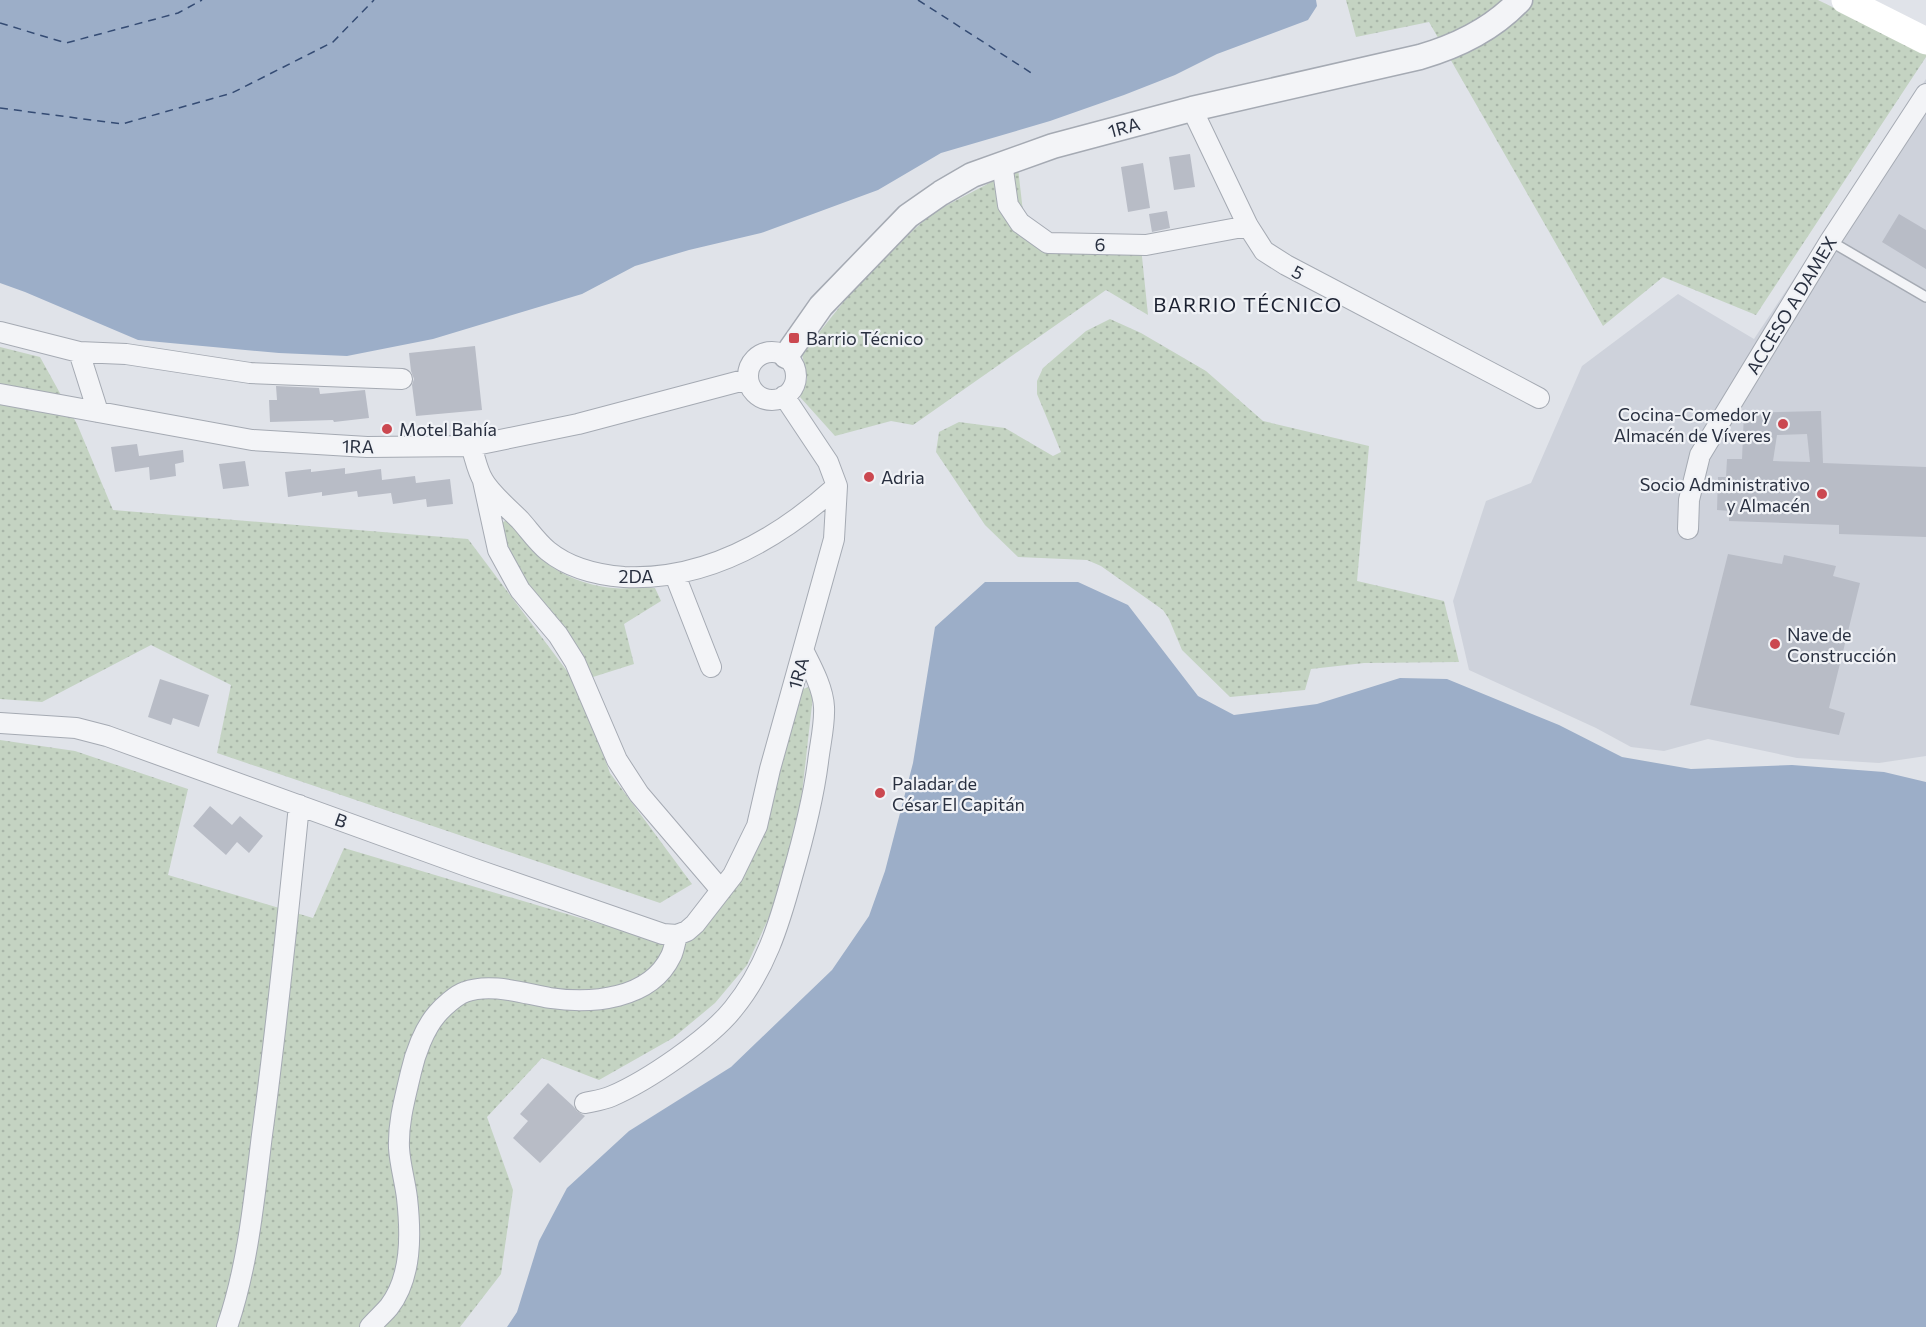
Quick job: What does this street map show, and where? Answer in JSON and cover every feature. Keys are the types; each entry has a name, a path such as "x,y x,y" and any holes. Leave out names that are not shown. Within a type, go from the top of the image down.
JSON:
{"main road":[{"path":"1845,0 1926,41"}],"street":[{"name":"1RA","path":"786,356 821,306 908,216 972,175 1053,146 1192,109 1452,48 1509,12 1520,0"},
{"name":"ACCESO A DAMEX","path":"1688,529 1689,500 1700,455 1830,242 1926,94"},
{"name":"5","path":"1192,109 1248,226 1264,251 1286,265 1539,398"},
{"name":"6","path":"1002,163 1008,205 1020,223 1048,243 1146,245 1248,226"},
{"path":"0,332 79,352 126,354 250,373 402,379"},
{"path":"79,352 98,412"},
{"path":"768,352 777,352 786,356 795,372 795,381 791,390 784,396 766,399 752,388 748,379 753,361 768,352"},
{"name":"1RA","path":"0,394 252,440 367,447 471,446 578,424 748,379"},
{"name":"1RA","path":"678,935 695,924 733,875 757,825 770,769 834,538 837,486 828,462 784,396"},
{"name":"2DA","path":"471,446 483,481 548,551 579,569 606,576 644,578 675,575 720,561 763,541 805,514 837,486"},
{"path":"483,481 498,550 520,591 558,635 575,662 617,760 639,794 721,890"},
{"path":"675,575 711,668"},
{"path":"585,1102 609,1098 637,1084 708,1033 732,1011 751,985 769,951 803,840 821,739 824,706 813,670 804,652"},
{"name":"B","path":"0,723 76,728 107,735 663,934 678,935"},
{"path":"226,1327 236,1302 249,1235 271,1070 299,805"},
{"path":"370,1327 395,1297 400,1288 408,1259 410,1236 407,1197 399,1150 399,1119 414,1061 424,1035 436,1015 464,992 480,990 513,990 551,998 584,1001 606,1000 629,993 654,977 671,957 678,935"}],"lane":[{"path":"1830,242 1926,297"}],"shaded area":[{"path":"1926,79 1926,756 1879,763 1797,758 1708,739 1664,751 1631,747 1596,728 1469,670 1453,601 1486,501 1531,483 1582,366 1678,294 1754,339"}],"green space":[{"path":"1346,0 1818,0 1926,53 1926,57 1756,315 1663,277 1603,326 1429,22 1356,37"},
{"path":"1018,168 1023,212 1046,251 1141,247 1148,315 1106,290 913,425 891,421 835,436 800,397 807,379 802,354 865,275 932,213"},
{"path":"1110,319 1141,333 1206,371 1263,421 1369,446 1357,581 1444,601 1459,662 1364,663 1311,669 1305,690 1230,697 1182,650 1163,610 1101,566 1087,560 1018,557 985,525 936,452 939,432 959,422 1005,428 1053,456 1061,452 1037,394 1037,381 1043,368 1086,331"},
{"path":"0,347 40,357 77,424 113,510 468,539 579,687 610,773 692,884 660,903 217,753 231,685 151,645 42,702 0,699"},
{"path":"509,519 537,555 563,573 583,582 603,587 655,588 661,601 624,624 634,664 593,677 576,647 530,588 513,560 499,529 503,522"},
{"path":"809,687 813,696 801,802 791,850 775,904 747,965 715,1003 673,1038 599,1080 542,1058 487,1117 513,1190 501,1274 460,1327 0,1327 0,740 75,751 188,789 168,875 313,918 344,848 651,939 714,911 800,690"}],"water":[{"path":"0,0 1316,0 1317,6 1308,20 1217,54 1175,75 1050,121 941,153 878,190 761,233 635,266 582,294 433,339 347,356 279,353 138,340 0,283"},
{"path":"985,582 1078,582 1128,605 1198,696 1234,715 1317,704 1400,678 1447,679 1559,725 1622,757 1691,769 1792,765 1884,772 1926,782 1926,1327 507,1327 517,1312 539,1241 567,1188 629,1131 731,1067 832,970 869,916 885,871 913,763 935,627"}],"building":[{"path":"1190,154 1195,187 1174,190 1169,157"},
{"path":"1143,163 1150,208 1128,212 1121,167"},
{"path":"1167,211 1170,228 1152,232 1149,214"},
{"path":"1899,214 1926,230 1926,269 1882,242"},
{"path":"475,346 482,410 416,416 412,385 414,379 409,353"},
{"path":"276,386 319,388 320,394 365,390 369,418 334,422 333,420 270,422 269,400 277,400"},
{"name":"Socio Administrativo y Almacén","path":"1821,411 1823,463 1926,467 1926,537 1839,534 1839,525 1729,521 1729,511 1717,510 1718,477 1726,477 1727,459 1742,459 1744,413","holes":["1807,434 1810,462 1773,461 1777,435"]},
{"path":"137,444 139,456 183,450 184,462 175,464 176,476 150,480 149,467 115,472 111,447"},
{"path":"245,461 249,486 223,489 219,464"},
{"path":"345,468 345,474 381,469 382,480 415,476 416,483 450,479 453,504 427,507 426,499 393,504 391,493 358,497 357,491 322,496 322,492 288,497 285,472"},
{"name":"Nave de Construcción","path":"1728,554 1782,564 1784,555 1836,566 1833,576 1860,583 1829,708 1845,713 1839,735 1690,705"},
{"path":"160,679 209,695 199,727 173,718 171,725 148,717"},
{"path":"210,806 232,825 240,816 263,836 249,853 237,842 226,855 193,826"},
{"path":"548,1083 585,1116 540,1163 513,1138 528,1121 520,1114"}],"ferry route":[{"path":"0,23 66,43 178,13 202,0"},
{"path":"0,108 122,124 232,93 333,42 374,0"},
{"path":"918,0 1033,74"}],"place":[{"name":"Barrio Técnico","path":"794,338"},
{"name":"Cocina-Comedor y Almacén de Víveres","path":"1783,424"},
{"name":"Motel Bahía","path":"387,429"},
{"name":"Adria","path":"869,477"},
{"name":"Socio Administrativo y Almacén","path":"1822,494"},
{"name":"Nave de Construcción","path":"1775,644"},
{"name":"Paladar de César El Capitán","path":"880,793"}],"district":[{"name":"BARRIO TÉCNICO","path":"1248,304"}]}
